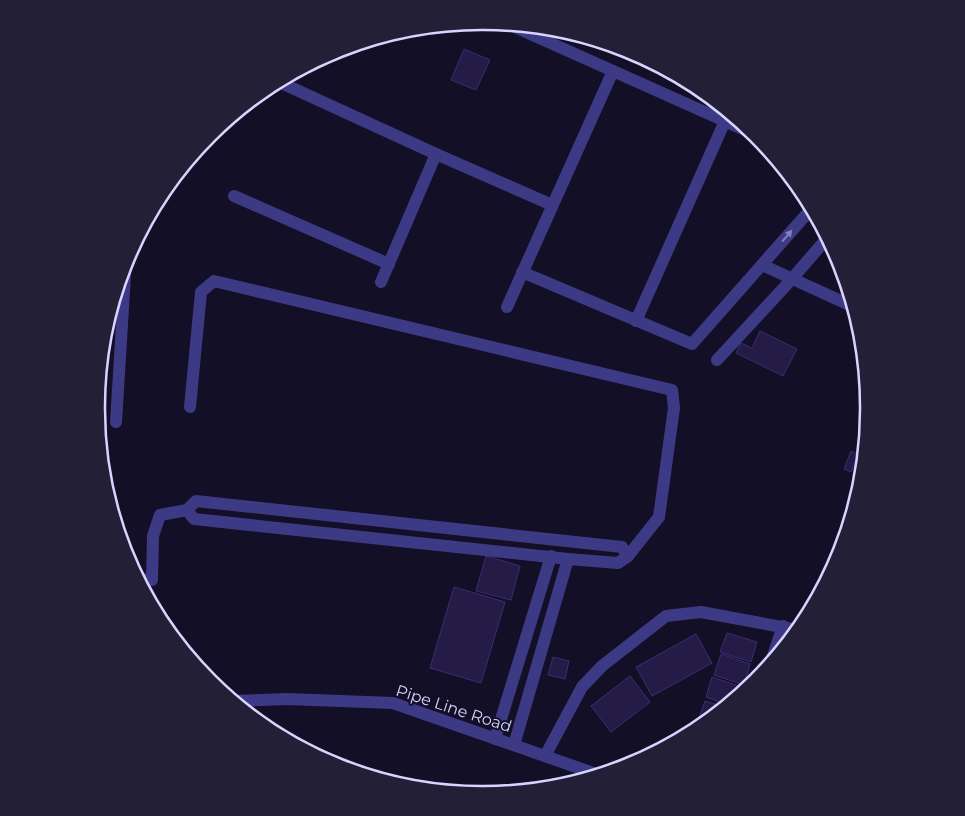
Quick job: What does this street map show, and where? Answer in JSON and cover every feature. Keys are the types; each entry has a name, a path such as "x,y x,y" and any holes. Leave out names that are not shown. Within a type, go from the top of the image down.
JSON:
{"street":[{"path":"527,33 732,124"},
{"path":"507,307 613,71"},
{"path":"287,85 552,205"},
{"path":"636,321 725,121"},
{"path":"380,282 436,154"},
{"path":"234,196 389,264"},
{"path":"522,272 692,344 807,214"},
{"path":"717,360 823,243"},
{"path":"762,265 791,280 846,304"},
{"path":"187,510 194,518 618,563 628,556 659,517 674,408 672,390 214,281 201,292 190,407"},
{"path":"116,422 124,289"},
{"path":"145,580 152,580 153,536 160,514 187,510 196,501 622,547 628,556"},
{"path":"495,739 551,556"},
{"path":"514,745 568,559"},
{"path":"545,756 582,687 602,666 666,616 701,612 790,628"},
{"path":"777,645 783,626"},
{"name":"Pipe Line Road","path":"243,701 287,699 393,703 587,771"}],"building":[{"path":"464,49 490,60 476,90 451,80"},
{"path":"760,331 797,349 783,376 736,353 741,343 752,348"},
{"path":"851,451 857,454 851,472 844,469"},
{"path":"486,556 520,566 511,600 476,591"},
{"path":"454,587 505,602 481,683 430,668"},
{"path":"727,633 757,642 751,662 720,652"},
{"path":"696,634 712,663 652,696 636,667"},
{"path":"721,654 750,664 746,679 741,684 714,675"},
{"path":"553,657 569,661 565,679 548,675"},
{"path":"630,676 650,702 611,732 591,706"},
{"path":"712,677 739,686 720,702 706,697"},
{"path":"705,701 717,705 713,708 699,718"}]}
